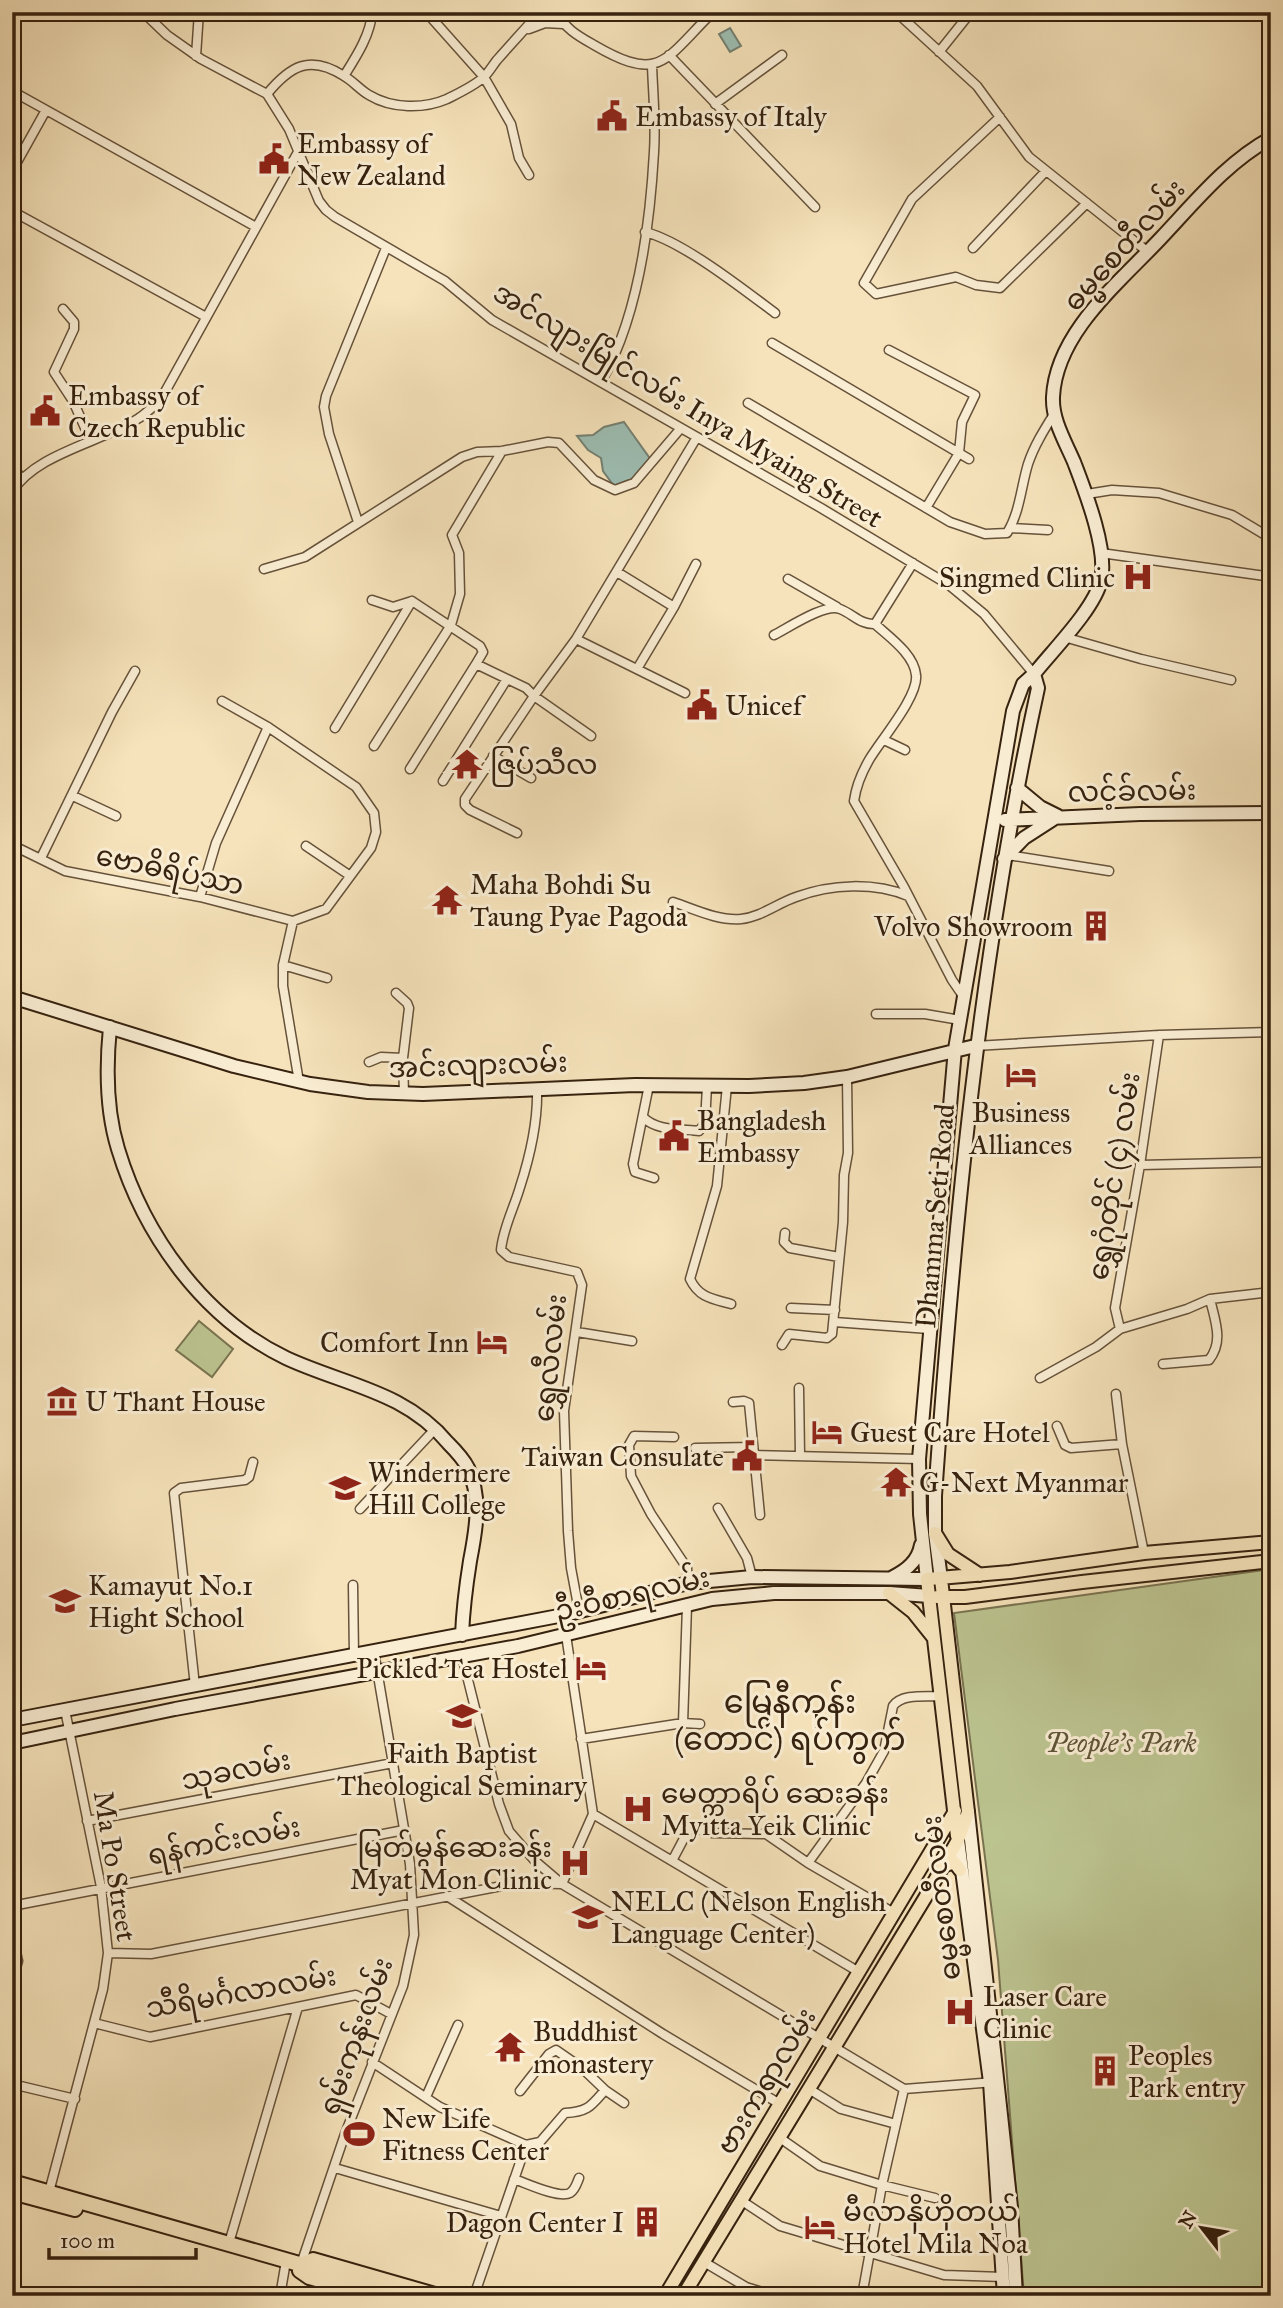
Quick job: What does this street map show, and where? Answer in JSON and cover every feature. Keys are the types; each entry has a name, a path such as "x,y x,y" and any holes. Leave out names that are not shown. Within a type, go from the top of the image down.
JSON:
{"highway":[{"path":"12,2182 229,2243 299,2267"},
{"path":"12,2192 411,2296"}],"main road":[{"name":"ဓမ္မစေတီလမ်း","path":"993,820 1013,711 1023,684 1091,603 1102,579 1097,528 1087,494 1054,414 1056,376 1067,349 1097,304 1225,171 1256,146 1271,138"},
{"path":"1006,857 1038,688 1034,674"},
{"path":"1017,788 1040,807 1058,816"},
{"name":"လင့်ခ်လမ်း","path":"993,820 1058,816 1271,813"},
{"path":"1006,857 1040,826 1058,816"},
{"name":"Dhamma Seti Road","path":"941,1579 929,1535 919,1514 919,1459 955,1049 993,820"},
{"name":"Dhamma Seti Road","path":"929,1535 936,1484 960,1177 975,1046 1006,857"},
{"name":"အင်းလျားလမ်း","path":"12,997 234,1066 299,1082 368,1093 804,1083 847,1077 975,1046"},
{"path":"110,1027 108,1088 117,1147 141,1208 180,1270 205,1299 261,1343 312,1369 401,1402 436,1428 468,1468 478,1512 457,1636 458,1657"},
{"path":"929,1329 949,1331"},
{"name":"ဓမ္မစေတီလမ်း","path":"929,1535 929,1596 942,1696 962,1811"},
{"path":"890,1578 906,1570 929,1535 948,1554 980,1575"},
{"name":"ဦးဝီစာရလမ်း","path":"12,1720 457,1636 574,1612 688,1583 752,1577 941,1579 1144,1553 1271,1542"},
{"name":"ဦးဝီစာရလမ်း","path":"12,1743 175,1709 499,1649 712,1599 774,1592 965,1598 1095,1580 1271,1561"},
{"name":"ဓမ္မစေတီလမ်း","path":"941,1579 962,1811 1011,2207 1016,2296"},
{"path":"889,1594 913,1612 936,1643"},
{"path":"947,1626 952,1611 965,1598"},
{"path":"569,1634 574,1612"},
{"path":"496,1628 499,1649"},
{"path":"269,1672 272,1692"},
{"path":"172,1690 175,1709"},
{"name":"ဗားကရာလမ်း","path":"705,2262 925,1898 958,1840 962,1811"},
{"name":"ဗားကရာလမ်း","path":"665,2296 908,1889 962,1811"},
{"name":"ဓမ္မစေတီလမ်း","path":"958,1840 960,1870 994,2082 1004,2296"},
{"path":"943,1866 954,1862 960,1870"},
{"path":"908,1889 920,1890 925,1898"},
{"path":"728,2193 742,2201"},
{"path":"375,2296 309,2278 299,2267 313,2259 442,2296"},
{"path":"683,2296 705,2262"}],"street":[{"name":"အင်လျားမြိုင်လမ်း Inya Myaing Street","path":"143,12 167,36 196,56 267,94 289,129 319,201 335,217 445,281 492,320 949,585 973,603 1034,674"},
{"path":"196,56 200,12"},
{"path":"344,76 357,55 372,21 373,12"},
{"path":"267,94 288,72 299,66 322,65 344,76 371,96 397,105 409,106 444,100 484,77 540,12"},
{"path":"558,12 563,24"},
{"path":"523,32 545,23 563,24 631,64 652,65 669,55 713,12"},
{"path":"896,12 977,86 1021,148 1045,172 1148,253"},
{"path":"939,52 971,12"},
{"path":"426,13 484,77 511,124 519,158 529,176"},
{"path":"669,55 815,207"},
{"path":"715,104 782,55"},
{"path":"601,382 617,349 634,296 645,232 654,151 652,65"},
{"path":"12,91 256,227"},
{"path":"12,171 46,110"},
{"path":"1000,117 912,199 864,283 877,294 956,277 976,285 999,288 1087,203"},
{"path":"12,492 22,478 90,439 139,418 160,401 298,152"},
{"path":"973,248 1045,172"},
{"path":"12,211 206,317"},
{"path":"645,232 658,235 710,267 775,313"},
{"path":"358,522 329,435 324,407 326,396 386,248"},
{"path":"63,309 74,322 74,329 54,372 73,401 90,439"},
{"path":"772,343 969,459"},
{"path":"889,350 975,396 962,422 959,453 926,508"},
{"path":"748,403 950,522 985,534 1007,533 1015,521 1028,465 1037,442 1054,414"},
{"path":"264,569 305,557 462,457 477,452 502,452 548,442 559,443 594,480 615,490 634,483 681,428"},
{"path":"517,833 465,806 466,799 534,696 576,639 697,437"},
{"path":"374,746 451,625 460,594 459,553 452,535 502,452"},
{"path":"12,468 22,478"},
{"path":"1087,494 1112,489 1159,493 1232,515 1267,536"},
{"path":"1010,528 1048,530"},
{"path":"1101,553 1265,576"},
{"path":"875,624 913,563"},
{"path":"637,669 696,564"},
{"path":"617,572 674,607"},
{"path":"788,579 867,625 875,624"},
{"path":"372,600 393,607 412,601 483,649 410,769"},
{"path":"335,728 412,601"},
{"path":"774,635 827,608 838,608"},
{"path":"875,624 905,652 916,673 916,684 870,759 858,782 854,802 908,896 951,980 963,996"},
{"path":"1064,637 1141,659 1231,680"},
{"path":"576,639 685,693"},
{"path":"476,664 526,688 591,736"},
{"path":"41,858 112,712 135,671"},
{"path":"443,781 507,679"},
{"path":"222,701 268,727 356,787 374,813 376,832 371,848 326,909 293,921 283,965 285,1009 299,1082"},
{"path":"200,897 216,844 268,727"},
{"path":"884,740 905,750"},
{"path":"493,756 531,778"},
{"path":"73,796 116,816"},
{"name":"ဗောဓိရိပ်သာ","path":"12,845 65,871 200,897 293,921"},
{"path":"306,846 349,876"},
{"path":"1006,857 1109,870"},
{"path":"673,902 719,918 739,919 755,916 797,896 842,887 895,891 908,896"},
{"path":"283,965 327,978"},
{"path":"396,993 407,1003 409,1009 403,1058 404,1094"},
{"path":"876,1014 925,1014 960,1020"},
{"path":"975,1046 1271,1031"},
{"name":"ရွှေဂုံတိုင် (၄) လမ်း","path":"1119,1327 1115,1308 1159,1035"},
{"path":"369,1062 387,1056 403,1058"},
{"path":"782,1345 789,1334 830,1337 834,1322 844,1175 848,1153 847,1077"},
{"path":"649,1085 633,1168 635,1172 654,1178"},
{"path":"643,1117 648,1123 658,1127 699,1131 705,1123 707,1086"},
{"path":"727,1086 717,1186 690,1279 695,1290 732,1304"},
{"name":"ရွှေလီလမ်း","path":"537,1089 536,1123 521,1186 502,1236 501,1250 509,1257 577,1272 582,1285 564,1411 574,1612"},
{"path":"1140,1165 1271,1162"},
{"path":"785,1233 784,1242 790,1248 839,1256"},
{"path":"1040,1378 1096,1347 1119,1327 1186,1309 1210,1299 1271,1292"},
{"path":"1163,1364 1209,1360 1217,1350 1217,1329 1210,1299"},
{"path":"791,1308 835,1310"},
{"path":"834,1322 929,1329"},
{"path":"577,1332 632,1341"},
{"path":"799,1388 800,1456"},
{"path":"1116,1394 1122,1444 1144,1553"},
{"path":"733,1402 749,1403 760,1515"},
{"path":"1057,1426 1065,1445 1070,1448 1122,1444"},
{"path":"360,1509 436,1428"},
{"path":"674,1437 634,1436 629,1445 631,1476 651,1514 687,1568 688,1583"},
{"path":"695,1448 800,1456 919,1459"},
{"path":"195,1686 174,1493 181,1488 246,1480 253,1462"},
{"path":"718,1508 747,1558 752,1577"},
{"path":"354,1585 354,1656"},
{"path":"683,1723 687,1606"},
{"path":"562,1884 593,1814 569,1634"},
{"name":"ရှမ်းကုန်းလမ်း","path":"280,2296 299,2267 335,2168 338,2152 403,1986 414,1935 410,1864 374,1652"},
{"path":"458,1657 509,1831 535,1861 562,1884 904,2089 994,2082"},
{"path":"808,1863 866,1783 884,1751 893,1706 897,1701 942,1696"},
{"name":"Ma Po Street","path":"49,2192 103,1989 108,1953 101,1888 65,1710"},
{"path":"582,1739 683,1723 700,1724"},
{"name":"သုခလမ်း","path":"87,1821 393,1763"},
{"path":"593,1814 859,1972"},
{"path":"672,1861 690,1827 712,1833 766,1835 894,1913"},
{"name":"ရန်ကင်းလမ်း","path":"12,1906 404,1830"},
{"path":"108,1953 151,1954 517,1883 562,1884"},
{"path":"447,1896 640,2020 780,2104"},
{"path":"12,1934 18,1961 12,1982"},
{"name":"သီရိမင်္ဂလာလမ်း","path":"94,2023 150,2037 356,1995 391,2014"},
{"path":"229,2243 298,2007"},
{"path":"426,2097 458,2025"},
{"path":"520,2091 549,2054 556,2050 624,2103"},
{"path":"372,2062 440,2107 526,2145 540,2142 565,2113 589,2108 605,2090"},
{"path":"12,2084 75,2099"},
{"path":"809,2089 841,2109 896,2124"},
{"path":"862,2296 882,2185 904,2089"},
{"path":"780,2138 820,2165 882,2185 935,2198"},
{"path":"474,2296 526,2145"},
{"path":"335,2168 501,2216"},
{"path":"514,2179 559,2195 568,2194 574,2189 579,2178"},
{"path":"742,2201 780,2226 944,2275 1003,2277"},
{"path":"705,2262 746,2287 775,2296"}],"green space":[{"path":"199,1321 233,1349 212,1377 176,1350"},
{"name":"People's Park","path":"1271,1569 1271,2296 1024,2296 998,1960 954,1613"}],"water":[{"path":"730,28 741,46 730,52 719,34"},
{"path":"624,422 651,460 634,478 614,486 603,471 601,458 588,450 577,436 593,435 604,427"}],"place":[{"name":"Embassy of Italy","path":"612,116"},
{"name":"Embassy of New Zealand","path":"274,159"},
{"name":"Embassy of Czech Republic","path":"45,411"},
{"name":"Singmed Clinic","path":"1138,577"},
{"name":"Unicef","path":"702,705"},
{"name":"ဇြပ်သီလ","path":"467,764"},
{"name":"Maha Bohdi Su Taung Pyae Pagoda","path":"447,900"},
{"name":"Volvo Showroom","path":"1096,926"},
{"name":"Business Alliances","path":"1021,1075"},
{"name":"Bangladesh Embassy","path":"674,1136"},
{"name":"Comfort Inn","path":"492,1342"},
{"name":"U Thant House","path":"62,1401"},
{"name":"Guest Care Hotel","path":"827,1432"},
{"name":"Taiwan Consulate","path":"747,1456"},
{"name":"G-Next Myanmar","path":"896,1482"},
{"name":"Windermere Hill College","path":"345,1488"},
{"name":"Kamayut No.1 Hight School","path":"65,1601"},
{"name":"Pickled Tea Hostel","path":"591,1668"},
{"name":"Faith Baptist Theological Seminary","path":"462,1716"},
{"name":"မေတ္တာရိပ် ဆေးခန်း Myitta Yeik Clinic","path":"638,1809"},
{"name":"မြတ်မွန်ဆေးခန်း Myat Mon Clinic","path":"575,1863"},
{"name":"NELC (Nelson English Language Center)","path":"588,1917"},
{"name":"Laser Care Clinic","path":"960,2012"},
{"name":"Buddhist monastery","path":"510,2047"},
{"name":"Peoples Park entry","path":"1105,2071"},
{"name":"New Life Fitness Center","path":"359,2134"},
{"name":"Dagon Center I","path":"647,2222"},
{"name":"မီလာနိုဟိုတယ် Hotel Mila Noa","path":"820,2227"}],"district":[{"name":"မြေနီကုန်း (တောင်) ရပ်ကွက်","path":"790,1720"}]}
